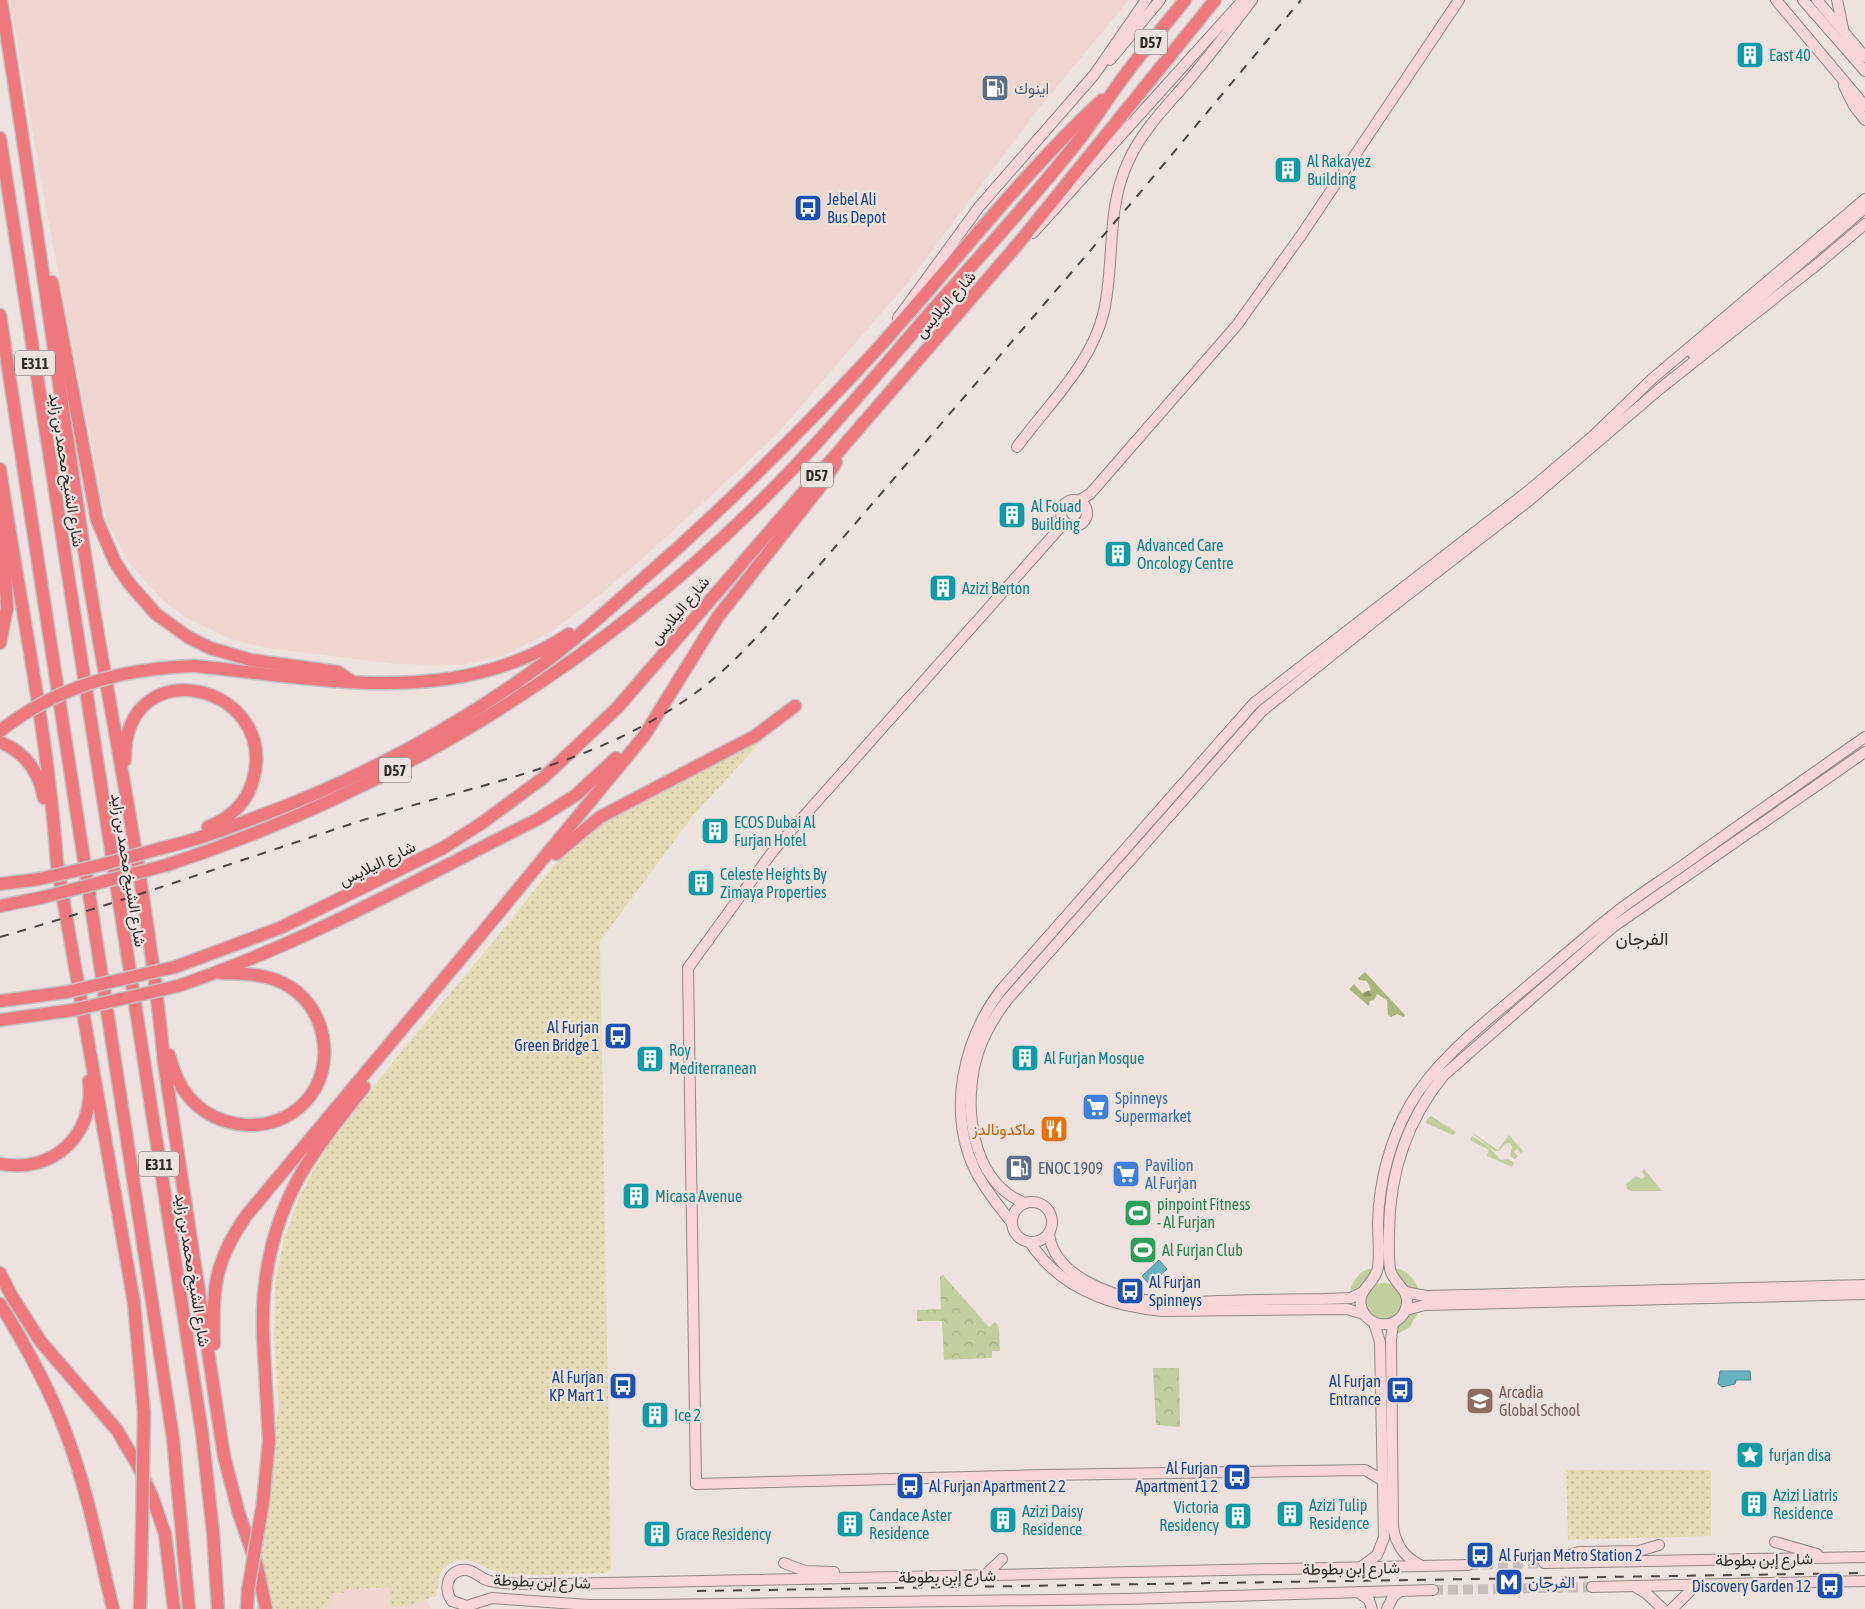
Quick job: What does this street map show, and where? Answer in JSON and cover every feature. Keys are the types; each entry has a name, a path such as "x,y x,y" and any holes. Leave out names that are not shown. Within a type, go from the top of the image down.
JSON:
{"highway":[{"path":"0,0 36,221 72,472 129,812 158,1006 164,1062 215,1399 230,1485 257,1566 266,1609"},
{"name":"شارع اليلايس","path":"0,906 44,897 167,865 287,821 428,753 488,718 547,679 655,597 752,511 841,417 1071,150 1118,84 1185,0"},
{"name":"شارع اليلايس","path":"0,1001 67,992 175,967 229,949 280,928 403,869 443,848 512,802 573,751 617,708 1018,244 1215,0"},
{"path":"2,883 39,879 177,845 314,794 414,744 466,714 539,666 616,602 711,518 793,438 879,346 1058,142 1118,84"},
{"name":"شارع الشيخ محمد بن زايد","path":"0,138 202,1433 213,1532 218,1609"},
{"path":"36,221 46,252 97,520 109,550 128,582 156,614 188,637 210,648 250,660 338,672 353,682"},
{"name":"E311","path":"0,315 173,1438 189,1609"},
{"path":"215,1399 214,1282 226,1247 246,1216 644,736 663,701 717,618 826,479 842,446"},
{"path":"0,468 23,605 57,864 134,1303 144,1412 140,1609"},
{"path":"0,643 6,608 2,512 3,489"},
{"path":"0,731 36,706 87,683 150,668 195,666 353,682 402,683 446,680 485,672 534,654 567,635 616,602"},
{"path":"129,812 125,745 128,732 142,707 153,698 180,689 205,692 227,703 246,723 255,746 256,772 251,788 245,799 232,814 222,821 188,834 177,845"},
{"path":"0,1020 73,1010 178,986 215,973 314,930 557,808 588,785 610,764 663,701"},
{"path":"536,868 550,859 600,817 755,736 795,706"},
{"path":"0,742 24,757 37,775 44,796 48,825 56,845"},
{"path":"158,1006 173,1068 183,1090 197,1106 222,1120 252,1125 266,1124 294,1112 306,1102 314,1089 321,1074 324,1056 324,1038 320,1023 311,1007 299,993 284,983 267,976 215,973"},
{"path":"0,1026 24,1018"},
{"path":"0,1164 34,1164 46,1160 69,1145 78,1134 84,1123 90,1097 85,1048 86,1021"},
{"path":"246,1609 263,1502 269,1441 263,1335 267,1273 276,1229 284,1208 305,1167 375,1072 388,1046"},
{"path":"1,1275 42,1342 116,1430 138,1466 152,1496 165,1534 174,1609"},
{"path":"0,1304 40,1372 67,1437 81,1480 113,1609"}],"street":[{"path":"1101,67 1146,0"},
{"path":"879,346 979,207 1101,67 1120,50 1160,0"},
{"path":"1018,244 1041,225 1243,0"},
{"path":"1017,447 1080,365 1096,334 1106,300 1115,199 1122,174 1133,150 1156,118 1206,60 1252,0"},
{"path":"1081,504 1237,325 1307,226 1459,0"},
{"path":"1776,0 1865,106"},
{"path":"1803,0 1864,71"},
{"path":"1817,0 1865,57"},
{"path":"1837,0 1844,32"},
{"path":"1841,78 1865,96"},
{"path":"1841,78 1849,99 1865,120"},
{"path":"1030,1242 1041,1240 1049,1234 1053,1223 1047,1207 1037,1202 1025,1203 1006,1194 991,1178 980,1154 971,1108 975,1064 984,1038 1002,1007 1079,910 1254,703 1527,492 1592,436 1652,379 1865,199"},
{"path":"1662,387 1668,377 1696,351 1865,208"},
{"path":"1865,224 1662,387 1531,499 1262,711 991,1004 973,1037 966,1059 961,1111 967,1146 975,1168 986,1190 1012,1223 1016,1234 1030,1242 1049,1264 1077,1286 1110,1302 1162,1311 1347,1309 1364,1314 1374,1323 1383,1325 1393,1323 1401,1318 1406,1310 1405,1292 1391,1271 1389,1252 1391,1201 1395,1170 1416,1116 1444,1075 1613,927 1865,752"},
{"path":"1071,501 1081,504 1086,516 1081,524 1073,526 1065,522 1061,515 1063,507 1071,501"},
{"path":"1065,522 775,850 688,968 696,1484 1053,1475 1365,1470 1382,1480"},
{"path":"1364,1314 1360,1303 1363,1292 1371,1282 1378,1266 1378,1219 1388,1158 1410,1104 1439,1065 1610,916 1865,737"},
{"path":"1012,1223 1014,1213 1025,1203"},
{"path":"1049,1234 1055,1253 1071,1270 1099,1287 1130,1298 1162,1302 1324,1299 1351,1298 1363,1292"},
{"path":"1371,1282 1384,1278 1397,1282"},
{"path":"1405,1292 1426,1296 1865,1285"},
{"path":"1406,1310 1425,1305 1865,1294"},
{"path":"1360,1568 1377,1555 1383,1543 1380,1342 1374,1323"},
{"path":"1393,1323 1391,1340 1393,1527 1397,1544 1402,1551 1422,1566"},
{"path":"1775,1542 1827,1557"},
{"path":"1564,1562 1568,1556 1579,1552 1639,1551 1659,1545"},
{"name":"شارع إبن بطوطة","path":"1544,1563 1865,1557"},
{"path":"984,1576 1002,1559"},
{"path":"784,1563 805,1571 838,1572 862,1578"},
{"name":"شارع إبن بطوطة","path":"1433,1590 1127,1599 648,1605 602,1605 492,1598 462,1606 449,1597 447,1586 448,1580 456,1572 467,1570 493,1582 557,1584 1468,1565"},
{"name":"شارع إبن بطوطة","path":"1592,1587 1865,1581"},
{"path":"1672,1609 1696,1585"},
{"path":"1633,1586 1648,1594 1663,1609"},
{"path":"1388,1609 1393,1596 1400,1591"},
{"path":"1358,1592 1369,1600 1372,1609"},
{"path":"602,1605 612,1609"},
{"path":"637,1609 648,1605"}],"shaded area":[{"path":"10,0 1129,0 1035,113 909,281 776,435 661,542 602,593 552,631 505,655 463,665 396,664 268,648 230,639 185,617 161,599 130,564 106,520 46,208"},
{"path":"389,1587 390,1607 411,1605 427,1600 431,1609 322,1609 329,1606 331,1593 344,1593 344,1590"}],"green space":[{"path":"1365,972 1405,1015 1404,1017 1397,1014 1391,1017 1388,1015 1387,1000 1377,994 1374,1000 1370,1001 1369,1006 1349,989 1354,984 1362,993 1371,990 1367,981 1359,980 1358,978"},
{"path":"1431,1116 1456,1132 1453,1135 1426,1123 1427,1119"},
{"path":"1473,1134 1498,1150 1509,1135 1523,1151 1521,1153 1517,1149 1514,1152 1518,1156 1515,1159 1510,1156 1512,1147 1510,1143 1505,1144 1499,1151 1495,1151"},
{"path":"1472,1136 1488,1146 1501,1160 1508,1159 1514,1163 1512,1167 1487,1156 1489,1150 1470,1140"},
{"path":"1644,1169 1662,1191 1631,1191 1627,1189 1626,1184 1636,1176 1642,1179 1645,1176 1642,1172"},
{"path":"1374,1268 1359,1289 1349,1294 1357,1276"},
{"path":"1394,1268 1407,1273 1416,1283 1419,1292 1407,1286"},
{"path":"943,1275 989,1327 995,1322 999,1327 1000,1351 992,1351 992,1358 944,1360 942,1321 917,1321 917,1310 941,1309 940,1277"},
{"path":"1384,1283 1391,1284 1397,1288 1401,1294 1401,1308 1397,1314 1391,1318 1384,1319 1377,1318 1371,1314 1367,1308 1366,1301 1367,1294 1371,1288 1377,1284"},
{"path":"1420,1309 1410,1327 1394,1336 1404,1320"},
{"path":"1153,1368 1179,1368 1180,1427 1156,1425"}],"sand":[{"path":"767,735 693,816 600,941 611,1569 606,1573 518,1575 494,1571 468,1560 463,1560 451,1563 443,1570 439,1578 436,1596 411,1605 390,1607 389,1587 344,1590 344,1593 332,1593 330,1605 322,1609 257,1609 266,1498 279,1405 274,1338 275,1284 284,1239 301,1193 327,1147 400,1053 493,942 559,859 585,834"},
{"path":"1566,1470 1711,1470 1711,1536 1568,1540"}],"water":[{"path":"1159,1260 1167,1269 1150,1285 1142,1276"},
{"path":"1720,1371 1750,1371 1751,1380 1736,1380 1735,1384 1722,1387 1718,1384"}],"tunnel":[{"path":"1468,1565 1544,1563"},
{"path":"1433,1590 1592,1587"}],"railway":[{"path":"0,937 133,896 351,824 530,772 574,757 616,739 658,717 698,691 751,644 775,617 1133,201 1301,0"},
{"path":"697,1591 1865,1573"}],"place":[{"name":"East 40","path":"1750,55"},
{"name":"اينوك","path":"995,88"},
{"name":"Al Rakayez Building","path":"1288,170"},
{"name":"Jebel Ali Bus Depot","path":"808,208"},
{"name":"Al Fouad Building","path":"1012,515"},
{"name":"Advanced Care Oncology Centre","path":"1118,554"},
{"name":"Azizi Berton","path":"943,588"},
{"name":"ECOS Dubai Al Furjan Hotel","path":"715,831"},
{"name":"Celeste Heights By Zimaya Properties","path":"701,883"},
{"name":"Al Furjan Green Bridge 1","path":"618,1036"},
{"name":"Al Furjan Mosque","path":"1025,1058"},
{"name":"Roy Mediterranean","path":"650,1059"},
{"name":"Spinneys Supermarket","path":"1096,1107"},
{"name":"ماكدونالدز","path":"1054,1129"},
{"name":"ENOC 1909","path":"1019,1168"},
{"name":"Pavilion Al Furjan","path":"1126,1174"},
{"name":"Micasa Avenue","path":"636,1196"},
{"name":"pinpoint Fitness - Al Furjan","path":"1138,1213"},
{"name":"Al Furjan Club","path":"1143,1250"},
{"name":"Al Furjan Spinneys","path":"1130,1291"},
{"name":"Al Furjan KP Mart 1","path":"623,1386"},
{"name":"Al Furjan Entrance","path":"1400,1390"},
{"name":"Arcadia Global School","path":"1480,1401"},
{"name":"Ice 2","path":"655,1415"},
{"name":"furjan disa","path":"1750,1455"},
{"name":"Al Furjan Apartment 1 2","path":"1237,1477"},
{"name":"Al Furjan Apartment 2 2","path":"910,1486"},
{"name":"Azizi Liatris Residence","path":"1754,1504"},
{"name":"Azizi Tulip Residence","path":"1290,1514"},
{"name":"Victoria Residency","path":"1238,1516"},
{"name":"Azizi Daisy Residence","path":"1003,1520"},
{"name":"Candace Aster Residence","path":"850,1524"},
{"name":"Grace Residency","path":"657,1534"},
{"name":"Al Furjan Metro Station 2","path":"1480,1555"},
{"name":"الفرجان","path":"1509,1582"},
{"name":"Discovery Garden 12","path":"1830,1586"}],"district":[{"name":"الفرجان","path":"1642,938"}]}
